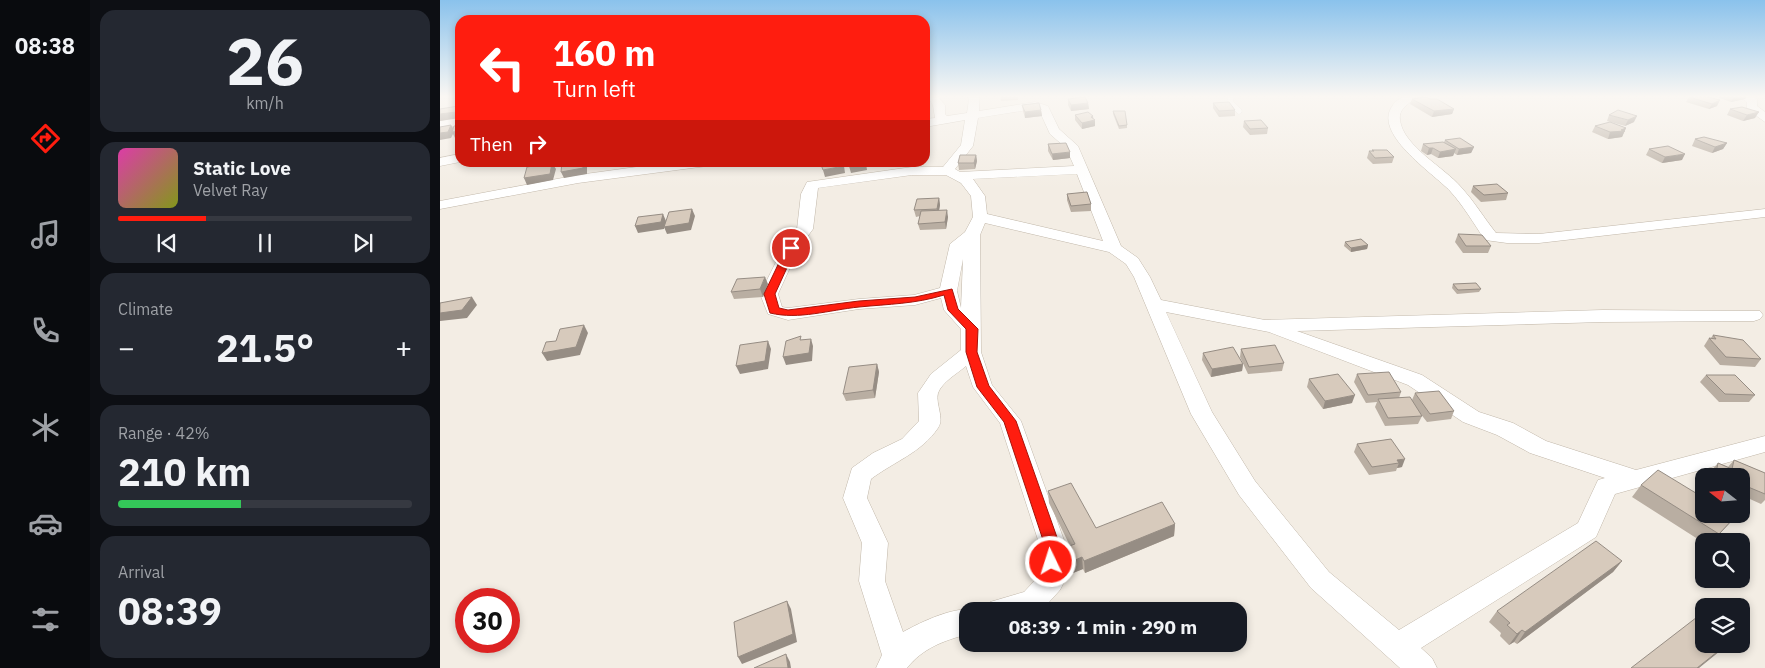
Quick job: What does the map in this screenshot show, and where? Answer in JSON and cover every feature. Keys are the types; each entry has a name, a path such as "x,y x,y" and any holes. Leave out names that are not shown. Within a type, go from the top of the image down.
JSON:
{"street":[{"path":"953,174 952,162 967,146 970,127"},
{"path":"1052,127 1054,131 1072,146 1114,248"},
{"path":"1395,127 1417,156 1454,187 1492,237 1505,240 1548,237 1717,216 1765,213"},
{"path":"440,162 455,159"},
{"path":"440,205 578,179 669,167"},
{"path":"948,291 915,300 859,304 788,314 774,310 769,294 791,248 805,229 808,194 812,185 912,171 953,174 1083,170"},
{"path":"953,174 966,180 978,196 970,288 972,352 983,387 1010,421 1052,543 1051,582 1032,602"},
{"path":"976,226 1114,248 1132,261 1142,277 1202,414 1247,488 1320,580 1422,668"},
{"path":"972,329 953,310 948,291 958,244 976,226"},
{"path":"1154,304 1265,326 1415,380 1471,416 1505,429 1538,447 1637,479"},
{"path":"1265,326 1603,316 1754,315"},
{"path":"959,623 926,632 894,661 872,581 875,544 856,498 860,474 881,459 910,445 930,423 928,393 938,379 972,352"},
{"path":"1398,647 1587,530 1606,487 1765,444"}],"building":[{"path":"440,127 450,127 448,132 440,133"},
{"path":"1249,127 1268,128 1250,129"},
{"path":"1598,127 1626,128 1621,130 1625,131 1610,132"},
{"path":"1704,137 1727,143 1715,147 1695,139"},
{"path":"1460,138 1474,147 1459,149 1445,140"},
{"path":"1443,142 1456,149 1440,152 1423,144"},
{"path":"1066,143 1070,152 1052,154 1048,144"},
{"path":"1668,146 1685,154 1665,157 1649,149"},
{"path":"1372,150 1387,150 1394,157 1375,158 1369,151 1374,151"},
{"path":"960,155 976,155 974,163 958,163"},
{"path":"527,167 551,167 550,174 524,178"},
{"path":"562,167 583,167 583,168 561,172"},
{"path":"822,167 839,167 823,170"},
{"path":"1497,184 1508,193 1484,195 1473,186"},
{"path":"1087,192 1091,204 1071,206 1067,194"},
{"path":"939,198 937,209 914,210 917,199"},
{"path":"692,209 689,223 664,227 669,212"},
{"path":"947,210 945,222 918,224 921,211"},
{"path":"663,214 661,222 635,226 638,217"},
{"path":"1458,234 1482,235 1491,246 1466,246"},
{"path":"1361,239 1368,245 1351,248 1345,242"},
{"path":"765,277 760,289 731,292 737,279"},
{"path":"1476,283 1481,289 1458,290 1453,284"},
{"path":"472,297 462,310 440,313 440,303"},
{"path":"584,325 576,347 542,353 546,342 556,341 560,329"},
{"path":"1713,335 1743,340 1761,359 1726,357 1709,338 1716,339"},
{"path":"801,336 800,340 811,339 809,353 783,357 786,341"},
{"path":"768,341 765,361 736,366 740,345"},
{"path":"1275,345 1284,363 1249,367 1241,349"},
{"path":"1233,347 1243,364 1212,369 1203,353"},
{"path":"877,364 873,390 843,394 849,367"},
{"path":"1389,372 1401,392 1368,395 1357,374"},
{"path":"1338,374 1355,395 1325,401 1309,379"},
{"path":"1706,375 1735,375 1755,395 1725,394"},
{"path":"1439,391 1454,411 1430,414 1415,393"},
{"path":"1410,397 1422,416 1388,418 1378,399"},
{"path":"1391,439 1405,459 1397,460 1399,463 1372,467 1357,444"},
{"path":"1734,460 1765,473 1765,494 1750,488 1750,468 1732,468"},
{"path":"1718,463 1730,468 1717,468"},
{"path":"1658,470 1695,493 1695,519 1641,485"},
{"path":"1071,483 1096,528 1162,502 1175,524 1084,561 1082,557 1073,561 1066,547 1075,544 1048,491"},
{"path":"1701,523 1729,523 1720,533"},
{"path":"1596,541 1622,561 1525,632 1522,630 1517,634 1507,625 1510,623 1497,611"},
{"path":"787,601 793,634 738,657 734,622"},
{"path":"1695,619 1695,653 1716,653 1697,668 1631,668"},
{"path":"786,654 788,668 754,668"}],"route":[{"path":"791,248 769,294 774,310 788,314 859,304 915,300 948,291 953,310 972,329 972,352 983,387 1010,421 1052,543 1051,562"}]}
